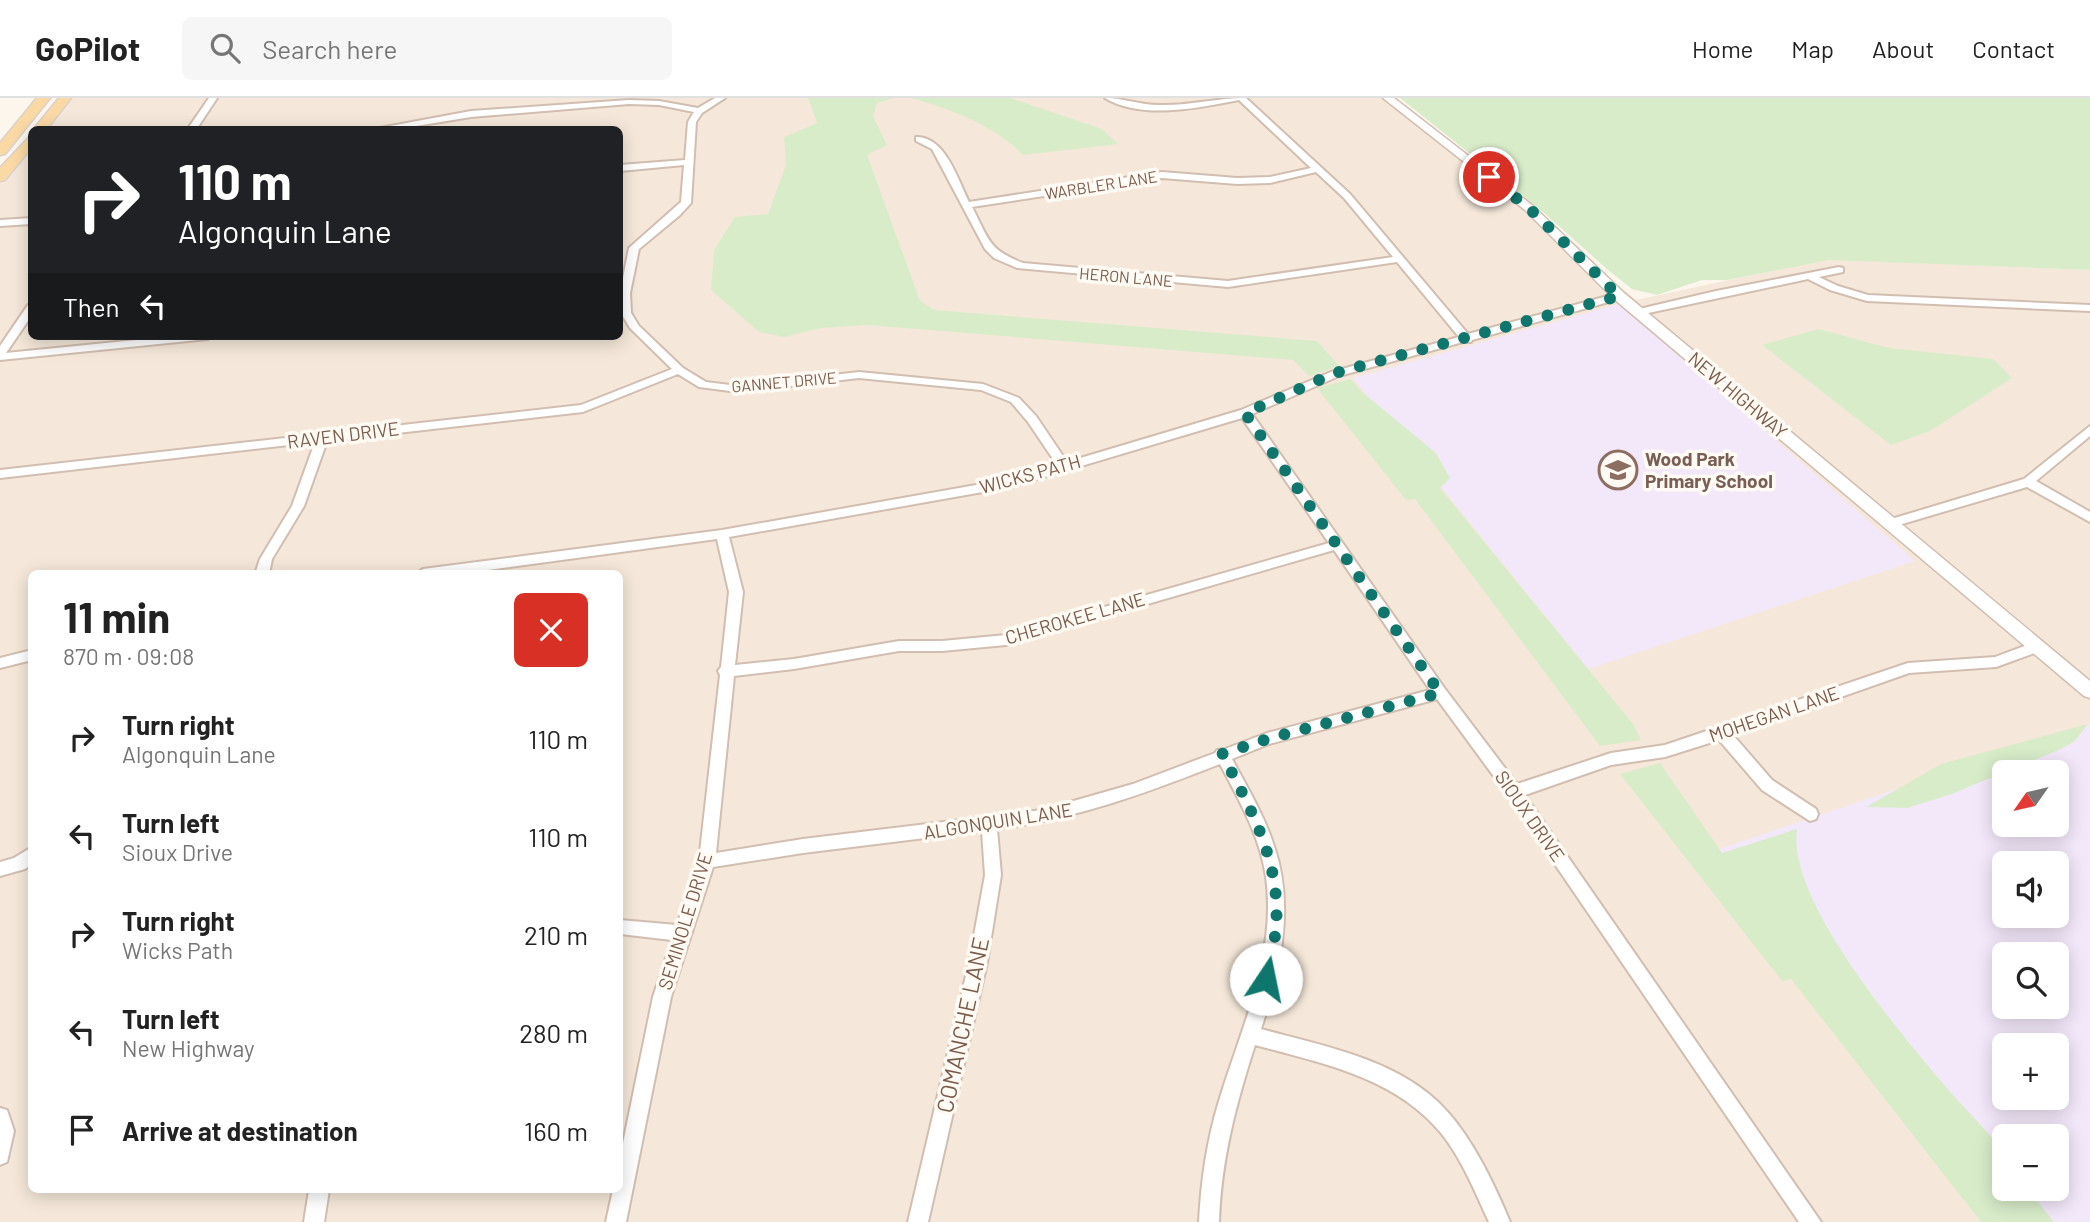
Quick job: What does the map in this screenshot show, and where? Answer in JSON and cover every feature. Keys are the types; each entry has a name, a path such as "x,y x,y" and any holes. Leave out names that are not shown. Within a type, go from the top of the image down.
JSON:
{"main road":[{"path":"0,152 44,98"},
{"path":"42,126 65,98"},
{"path":"0,177 28,143"}],"street":[{"path":"194,126 213,98"},
{"path":"399,126 482,113 629,102 659,103 699,111 721,98"},
{"path":"1109,98 1147,109 1176,110 1239,98 1348,196 1467,340"},
{"name":"NEW HIGHWAY","path":"1388,98 1529,208 1619,296 2090,691"},
{"name":"GANNET DRIVE","path":"623,290 634,248 677,214 686,202 689,131 699,111"},
{"name":"HERON LANE","path":"919,139 936,147 988,247 997,256 1021,266 1228,284 1399,259"},
{"path":"623,168 688,162"},
{"name":"WARBLER LANE","path":"968,205 1162,175 1237,181 1270,180 1318,169"},
{"path":"0,223 28,221"},
{"path":"1639,312 1716,293 1839,270"},
{"path":"1812,277 1834,288 1867,298 2090,308"},
{"name":"WICKS PATH","path":"453,570 722,534 1011,483 1245,413 1335,373 1467,340 1619,296"},
{"name":"GANNET DRIVE","path":"623,299 626,313 635,328 679,370 703,385 738,389 859,375 983,387 1015,400 1032,419 1064,466"},
{"path":"0,356 28,313"},
{"path":"0,356 166,340"},
{"name":"RAVEN DRIVE","path":"0,474 583,408 679,370"},
{"name":"SIOUX DRIVE","path":"1245,413 1440,693 1514,792 1811,1222"},
{"path":"1892,523 2028,482 2090,430"},
{"path":"263,570 266,559 298,506 322,438"},
{"path":"2028,482 2090,518"},
{"name":"SEMINOLE DRIVE","path":"623,1187 659,1010 681,933 707,861 725,671 736,592 722,534"},
{"name":"CHEROKEE LANE","path":"725,671 794,664 899,646 942,646 1006,640 1337,545"},
{"name":"MOHEGAN LANE","path":"1514,792 1611,759 1665,751 1908,668 1996,662 2035,647"},
{"path":"0,663 28,656"},
{"name":"ALGONQUIN LANE","path":"707,861 803,846 989,826 1090,806 1267,739 1440,693"},
{"path":"1722,733 1767,785 1810,814"},
{"path":"1209,1222 1210,1184 1227,1104 1266,979 1276,927 1274,878 1260,827 1222,754"},
{"name":"COMANCHE LANE","path":"918,1222 978,963 993,875 989,826"},
{"path":"0,869 19,864 28,857"},
{"path":"623,927 681,933"},
{"path":"1249,1035 1352,1064 1411,1093 1448,1126 1500,1222"},
{"path":"0,1117 4,1122 5,1139 0,1155"},
{"path":"314,1222 319,1193"},
{"name":"SEMINOLE DRIVE","path":"616,1222 622,1193"}],"shaded area":[{"path":"65,98 1391,98 1636,300 1826,259 2090,270 2090,1222 0,1222 0,177 28,142 28,340 623,340 623,126 42,126"},
{"name":"Wood Park Primary School","path":"1619,304 1915,561 1588,669 1353,378"},
{"path":"2090,724 2090,1222 2015,1222 1998,1201 2069,1201 2069,1124 1992,1124 1992,1193 1716,850"}],"green space":[{"path":"808,98 894,98 877,103 873,116 887,145 867,155 920,301 934,310 1317,341 1339,366 1309,376 1293,360 868,325 821,328 784,337 759,332 711,290 714,250 735,217 768,214 786,165 784,137 817,123"},
{"path":"910,98 1010,98 1102,129 1118,144 1023,155 999,135 971,119"},
{"path":"1400,98 2090,98 2090,270 1829,260 1727,280 1702,280 1657,295 1632,289 1543,212"},
{"path":"1818,329 1889,348 1993,359 2012,378 1930,431 1891,445 1762,345"},
{"path":"1351,379 1362,392 1436,453 1450,478 1440,488 1633,724 1641,740 1600,746 1415,499 1406,500 1317,388"},
{"path":"2088,724 2075,741 2034,760 1992,760 1992,777 1949,795 1907,808 1866,807 1941,764"},
{"path":"1660,763 1722,853 1797,829 1799,859 1810,894 1829,931 1880,1006 1992,1138 1992,1201 2037,1201 2054,1222 1981,1222 1791,979 1782,981 1620,774"}],"place":[{"name":"Wood Park Primary School","path":"1618,470"}],"route":[{"path":"1266,979 1276,927 1274,878 1260,827 1222,754 1267,739 1440,693 1245,413 1335,373 1594,305 1619,296 1529,208 1489,177"}]}
